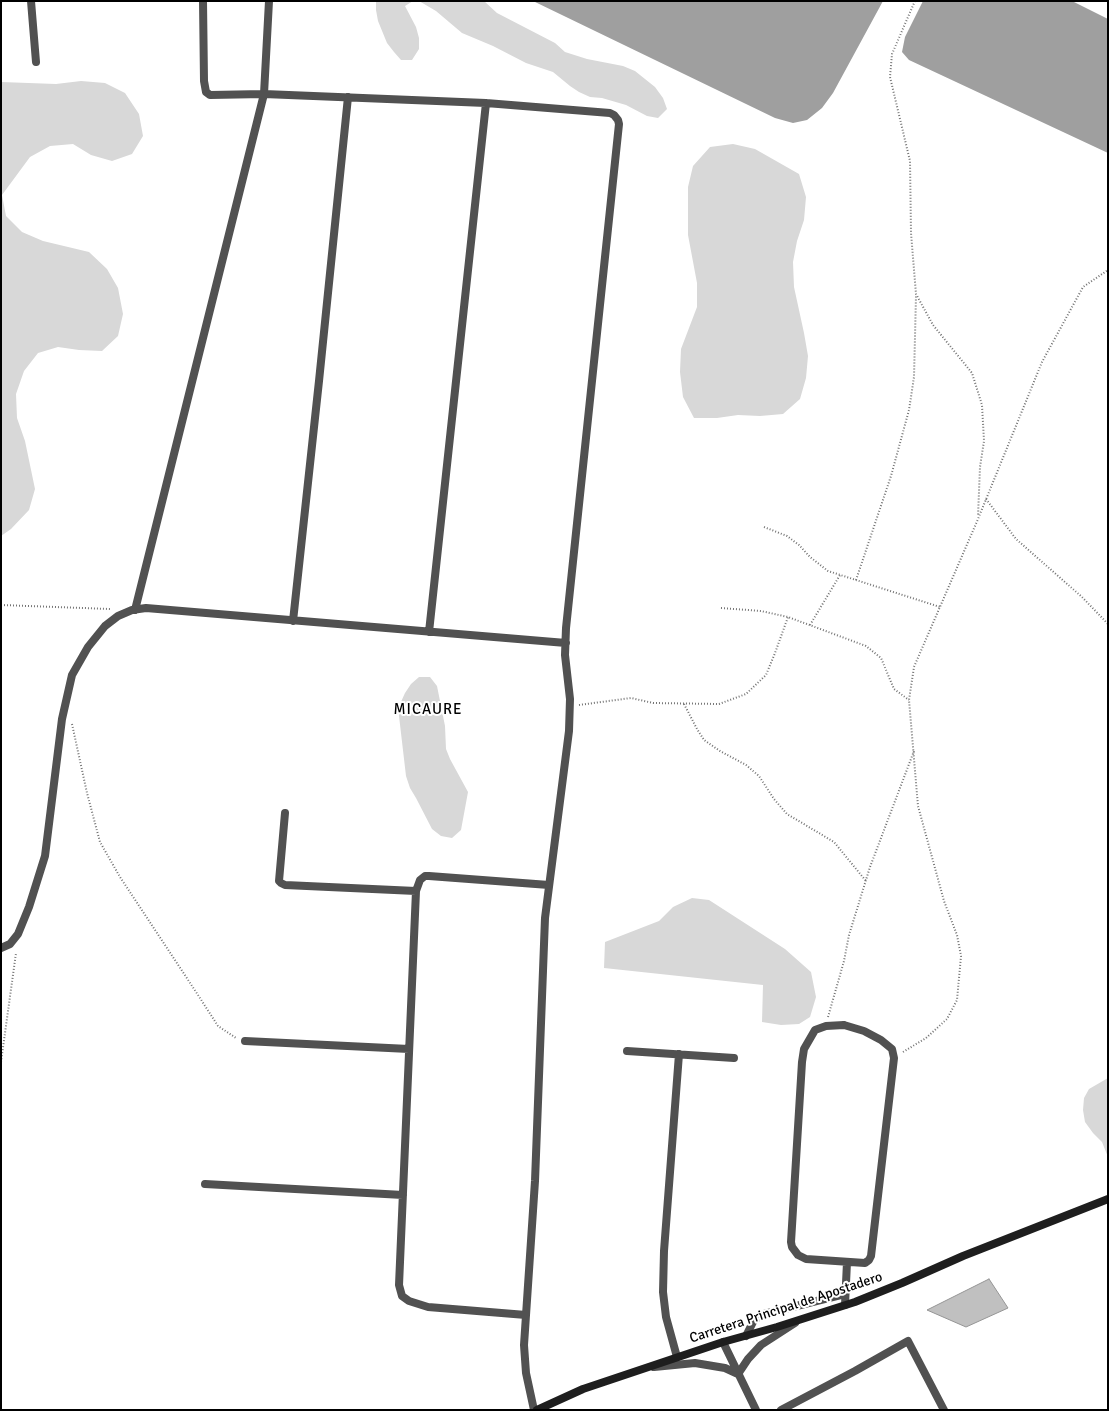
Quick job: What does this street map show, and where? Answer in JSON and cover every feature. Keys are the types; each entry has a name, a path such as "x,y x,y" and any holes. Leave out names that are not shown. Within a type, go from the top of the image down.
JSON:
{"street":[{"path":"31,1 36,62"},
{"path":"203,1 204,81 206,92 210,95 264,94 486,103 610,113 614,114 619,124 570,589 566,643 570,706 569,731 545,918 534,1181 524,1345 526,1373 536,1410"},
{"path":"135,610 264,94 269,1"},
{"path":"293,621 319,389 348,97"},
{"path":"429,632 486,103"},
{"path":"1,948 10,944 18,934 29,907 45,856 62,719 72,675 88,647 105,626 118,616 146,608 566,643"},
{"path":"285,813 279,881 281,883 285,885 416,891"},
{"path":"526,1316 428,1307 409,1301 402,1296 399,1285 416,891 420,880 425,876 549,885"},
{"path":"844,1025 881,1040 892,1049 894,1058 871,1256 865,1263 806,1259 798,1255 792,1247 791,1242 804,1049 815,1030 826,1026 844,1025"},
{"path":"245,1042 410,1049"},
{"path":"627,1050 734,1058"},
{"path":"678,1357 666,1317 663,1292 664,1251 679,1054"},
{"path":"205,1184 403,1195"},
{"name":"Carretera Principal de Apostadero","path":"536,1410 583,1390 678,1357 723,1342 845,1306 963,1256 1108,1199"},
{"path":"845,1306 846,1262"},
{"path":"746,1336 754,1320 764,1314 846,1294"},
{"path":"738,1374 761,1344 799,1320"},
{"path":"781,1410 908,1341 944,1410"},
{"path":"723,1342 756,1410"},
{"path":"648,1368 695,1363 725,1368 738,1374"}],"path":[{"path":"856,580 891,476 910,410 914,377 916,294 911,233 910,161 890,77 892,54 915,1"},
{"path":"894,1058 926,1038 947,1019 957,1000 960,978 961,956 957,935 944,902 918,806 909,700 914,667 978,519 1042,362 1083,287 1108,270"},
{"path":"916,294 933,325 972,373 982,405 984,441 980,467 978,519"},
{"path":"986,499 1016,540 1082,597 1108,624"},
{"path":"764,527 787,536 828,571 940,607"},
{"path":"810,625 840,575"},
{"path":"1,605 110,609"},
{"path":"721,608 761,611 788,617 866,646 881,658 894,689 909,700"},
{"path":"570,706 631,698 653,703 719,704 746,694 766,675 788,617"},
{"path":"684,704 704,740 720,752 746,765 759,776 786,814 834,842 866,880"},
{"path":"72,720 87,793 100,842 120,877 218,1026 230,1035 245,1042"},
{"path":"826,1026 844,961 849,935 866,880 914,750"},
{"path":"1,1062 18,934"}],"shaded area":[{"path":"376,1 413,1 405,6 416,27 419,38 419,49 412,60 401,60 387,43 378,21"},
{"path":"419,1 484,1 497,13 555,43 565,52 587,59 623,66 635,71 655,87 663,98 667,109 658,118 647,116 626,105 602,98 590,97 570,86 553,72 526,63 493,46 462,33 436,11"},
{"path":"533,1 883,1 833,93 822,108 807,120 793,123 775,118"},
{"path":"923,1 1072,1 1108,19 1108,153 909,60 902,52 905,37"},
{"path":"81,81 105,83 125,93 139,114 143,136 132,154 112,161 91,155 73,144 50,146 30,157 2,195 6,216 22,232 43,241 89,252 107,269 118,288 123,314 118,336 102,351 58,347 38,353 24,371 16,394 17,418 25,441 35,489 29,510 11,529 1,536 1,82 56,84"},
{"path":"733,144 755,149 799,174 806,197 804,220 797,241 793,262 794,287 808,356 806,378 800,399 783,414 694,418 683,397 680,372 681,349 697,307 697,283 688,235 688,187 693,166 710,147"},
{"path":"419,677 430,677 437,686 445,726 446,749 468,792 461,830 452,838 441,836 432,829 410,788 406,776 399,716 400,704 411,684"},
{"path":"692,898 709,900 785,949 811,972 816,997 810,1017 799,1024 781,1025 762,1022 763,985 604,968 605,942 659,921 673,907"},
{"path":"1108,1078 1108,1157 1102,1142 1085,1122 1083,1110 1084,1098 1089,1089"}],"building":[{"path":"989,1279 1008,1308 966,1327 927,1310"}],"district":[{"name":"MICAURE","path":"428,710"}]}
